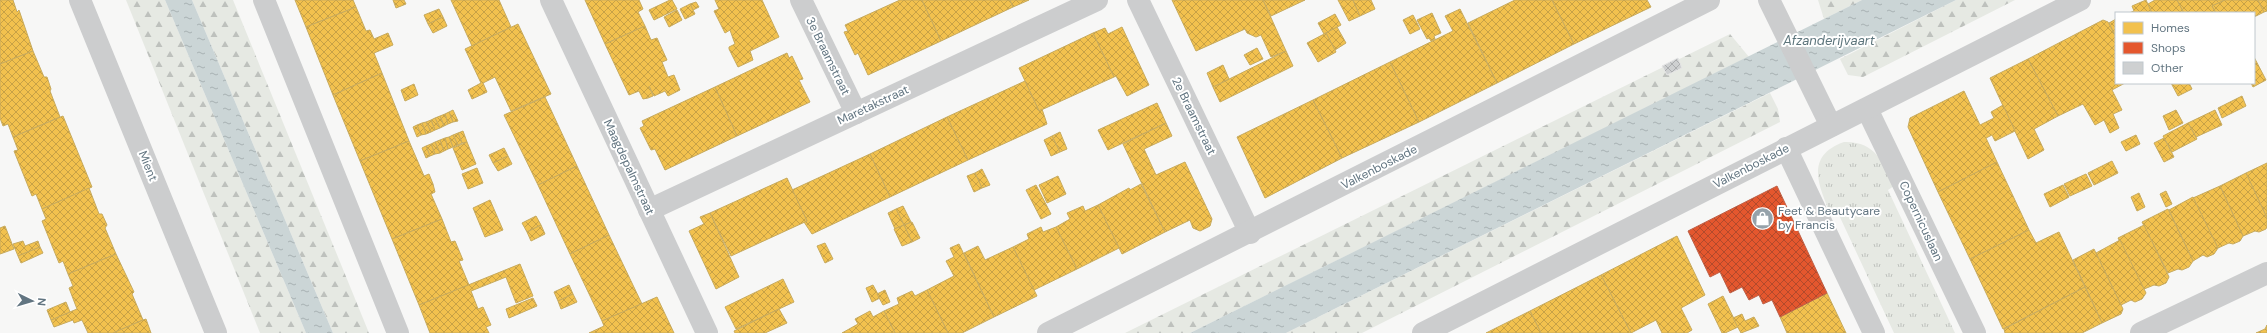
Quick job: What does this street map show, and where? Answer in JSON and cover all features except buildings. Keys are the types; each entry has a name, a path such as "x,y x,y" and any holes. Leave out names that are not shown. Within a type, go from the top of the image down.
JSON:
{"street":[{"name":"Mient","path":"80,0 216,333"},
{"path":"264,0 398,333"},
{"name":"Maagdepalmstraat","path":"551,0 707,333"},
{"name":"3e Braamstraat","path":"801,0 856,113"},
{"name":"Maretakstraat","path":"649,210 1097,0"},
{"name":"2e Braamstraat","path":"1138,0 1250,233"},
{"name":"Valkenboskade","path":"1048,333 1250,233 1709,0"},
{"name":"Valkenboskade","path":"1422,333 1786,148 1868,109 2080,0"},
{"path":"1772,7 1831,126"},
{"name":"Copernicuslaan","path":"1868,109 1975,333"},
{"path":"1786,148 1874,333"},
{"path":"2141,333 2267,273"}],"green space":[{"path":"126,0 165,0 306,333 260,333"},
{"path":"192,0 233,0 369,333 333,333"},
{"path":"1818,0 1862,0 1824,19"},
{"path":"1956,0 2015,0 1863,77 1848,75 1840,59"},
{"path":"1730,34 1749,57 1190,333 1125,333"},
{"path":"1770,93 1778,109 1780,122 1362,333 1286,333"},
{"path":"1844,142 1863,145 1871,149 1882,161 1894,186 1888,190 1955,333 1894,333 1838,213 1831,215 1819,183 1819,164 1823,155 1831,148"}],"water":[{"path":"165,0 192,0 333,333 306,333"},
{"name":"Afzanderijvaart","path":"1862,0 1956,0 1286,333 1190,333"}],"place":[{"name":"Feet & Beautycare by Francis","path":"1763,218"}]}
